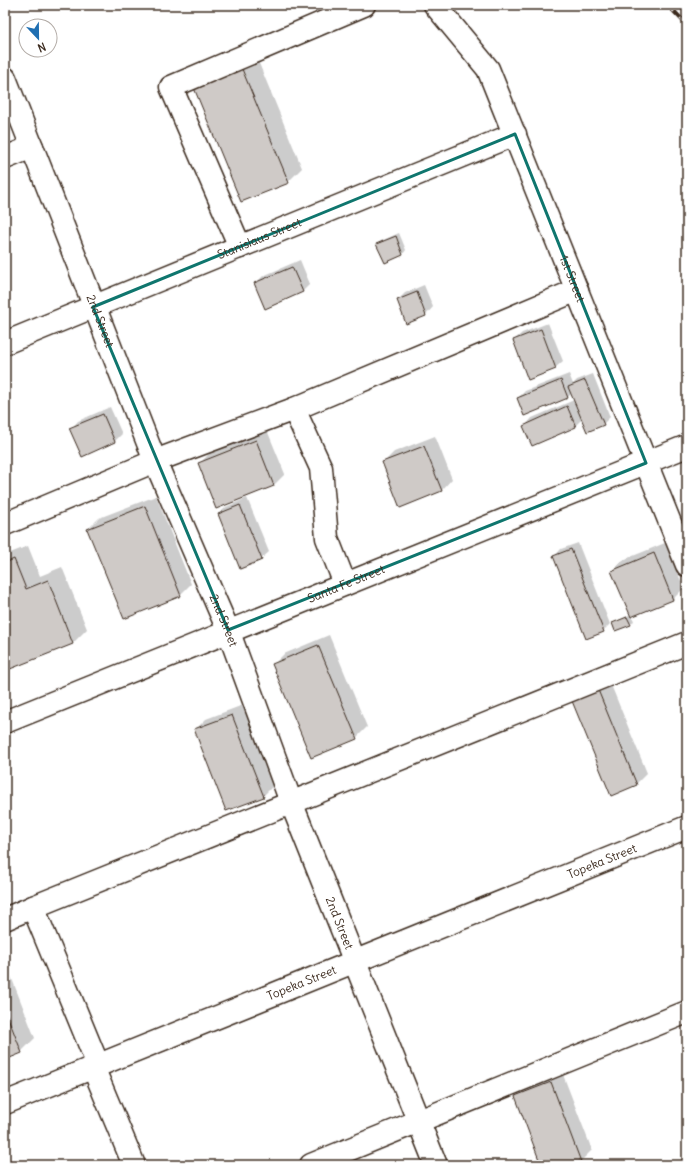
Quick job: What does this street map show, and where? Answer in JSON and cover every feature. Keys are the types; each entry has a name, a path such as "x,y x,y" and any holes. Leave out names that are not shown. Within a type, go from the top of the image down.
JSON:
{"street":[{"path":"240,247 171,87 364,5"},
{"name":"1st Street","path":"435,5 488,69 687,565"},
{"name":"2nd Street","path":"5,78 93,307 155,461 228,630 291,802 436,1165"},
{"name":"Stanislaus Street","path":"5,343 515,134"},
{"path":"5,158 32,147"},
{"path":"5,524 155,461 294,409 577,290"},
{"path":"294,409 321,468 327,538 345,584"},
{"name":"Santa Fe Street","path":"5,722 228,630 687,446"},
{"path":"5,919 687,643"},
{"name":"Topeka Street","path":"5,1102 687,827"},
{"path":"33,907 134,1165"},
{"path":"311,1165 418,1120 687,1012"}],"highlighted area":[{"path":"515,134 646,463 228,630 93,307"}],"building":[{"path":"242,69 289,183 241,202 194,88"},
{"path":"396,236 403,255 385,263 376,244"},
{"path":"292,267 303,292 265,309 254,283"},
{"path":"417,292 426,316 406,324 397,300"},
{"path":"541,329 556,369 528,380 513,340"},
{"path":"561,380 568,398 524,416 517,398"},
{"path":"585,380 604,425 587,432 568,387"},
{"path":"567,406 576,427 532,446 523,426"},
{"path":"103,414 115,442 82,457 69,428"},
{"path":"256,440 274,486 216,509 198,463"},
{"path":"424,446 442,491 400,508 382,462"},
{"path":"240,505 262,560 240,569 218,514"},
{"path":"145,506 181,596 124,619 87,529"},
{"path":"571,549 604,632 586,639 553,556"},
{"path":"654,553 673,600 631,617 611,571"},
{"path":"14,559 26,589 48,580 73,644 5,671 5,563"},
{"path":"627,617 631,625 615,631 612,623"},
{"path":"318,645 357,739 311,758 272,664"},
{"path":"598,690 637,785 611,796 572,701"},
{"path":"232,715 264,797 226,811 194,729"},
{"path":"5,1010 22,1053 5,1060"},
{"path":"551,1082 581,1162 573,1165 541,1165 515,1096"}],"railway":[{"path":"668,5 687,25"}]}
